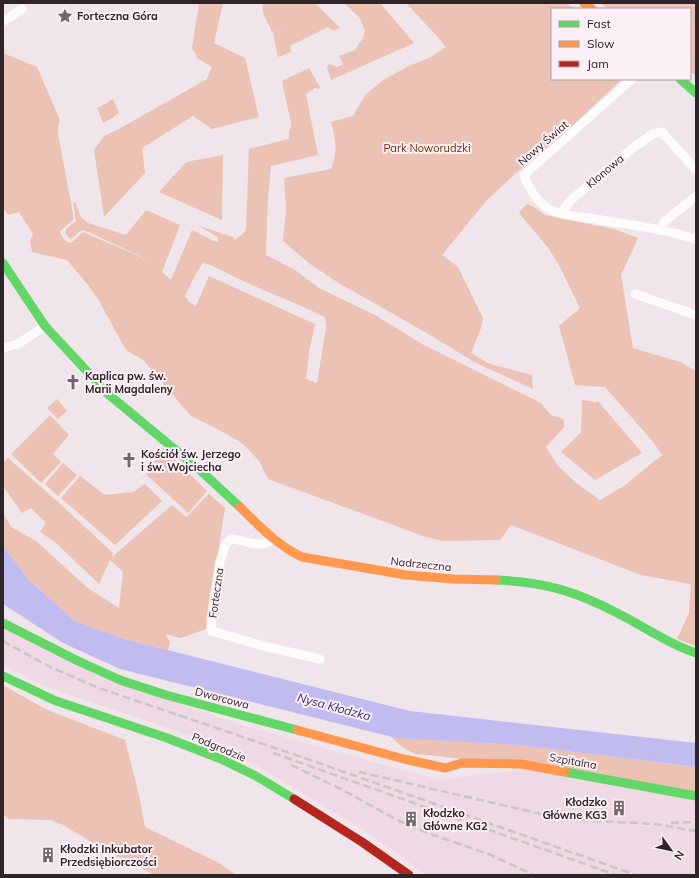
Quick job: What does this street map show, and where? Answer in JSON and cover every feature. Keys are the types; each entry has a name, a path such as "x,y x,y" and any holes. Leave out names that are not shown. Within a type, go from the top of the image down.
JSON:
{"street":[{"path":"4,21 22,9"},
{"name":"Nowy Świat","path":"631,80 524,175 530,189 542,203 546,207 561,213 661,230 696,239"},
{"path":"681,80 696,93"},
{"name":"Klonowa","path":"561,213 571,200 580,192 633,148 653,134 662,132 696,170"},
{"path":"661,230 664,222 696,196"},
{"name":"Nadrzeczna","path":"3,263 45,326 108,394 201,470 273,539 288,550 302,557 413,576 514,582 544,585 562,589 592,600 658,638 681,649 696,653"},
{"path":"635,294 696,315"},
{"path":"3,348 18,344 45,326"},
{"name":"Forteczna","path":"273,539 267,544 261,545 240,539 231,539 226,544 220,561 211,618 212,632 267,647 320,659"},
{"name":"Dworcowa","path":"3,623 78,661 120,680 166,695 404,759 445,768"},
{"name":"Podgrodzie","path":"3,676 52,699 198,750 232,764 379,852 409,875"},
{"name":"Szpitalna","path":"445,768 462,763 521,764 696,796"}],"shaded area":[{"path":"3,628 101,677 245,726 438,780 529,769 696,800 696,875 425,875 362,829 257,766 212,743 42,685 3,665"}],"green space":[{"path":"199,3 223,3 214,43 245,58 259,117 212,129 193,116 142,148 145,173 104,217 94,150 104,136 207,79 212,67 198,59 192,48"},
{"path":"263,3 315,3 340,28 333,31 328,27 290,46 291,52 278,57 273,33 285,27 272,33 263,12"},
{"path":"344,3 380,3 414,43 331,80 327,68 329,64 337,67 343,64 339,56 355,50 363,38 365,31 360,18"},
{"name":"Park Noworudzki","path":"406,3 567,3 573,8 551,8 551,80 621,80 564,134 515,174 487,200 442,255 458,267 483,318 481,328 471,353 490,364 532,375 533,389 476,363 337,282 310,264 283,241 286,210 284,178 331,169 336,146 331,122 353,116 365,95 383,80 409,66 431,57 446,47"},
{"path":"600,3 696,3 696,76 691,72 691,8 608,8"},
{"path":"3,53 37,67 60,120 58,134 74,219 60,231 64,238 71,243 83,232 139,256 149,263 140,256 84,230 80,231 71,239 65,232 66,229 76,221 73,202 75,202 81,217 88,223 126,235 146,210 180,225 162,272 171,280 192,230 219,242 217,237 199,226 233,237 235,240 243,234 246,229 249,149 289,139 291,123 282,81 309,68 320,87 319,89 315,88 306,94 318,155 271,166 268,197 266,255 295,270 319,288 375,315 422,344 541,403 551,415 564,419 564,427 546,447 558,466 576,483 600,500 624,486 662,455 654,443 605,387 575,385 559,326 580,308 560,267 549,249 519,213 527,204 545,215 614,229 638,238 621,275 633,348 680,362 696,371 696,646 677,639 689,613 691,584 641,575 511,525 500,540 443,541 426,537 268,479 259,461 247,448 239,441 191,416 143,360 126,350 98,299 67,260 32,252 30,241 33,234 19,212 8,215 3,208","holes":["203,263 211,265 325,317 326,328 317,383 306,379 309,352 315,324 209,276 196,306 189,302 185,296 196,273"]},
{"path":"113,99 119,113 103,123 97,107 100,107"},
{"path":"223,155 222,220 159,192 186,162"},
{"path":"57,399 67,411 58,419 47,408"},
{"path":"582,400 598,401 642,453 595,480 561,452 581,432"},
{"path":"50,415 69,435 53,454 61,462 41,483 11,454"},
{"path":"163,448 207,491 188,513 146,474"},
{"path":"8,458 113,553 112,557 172,505 186,517 209,494 225,508 206,629 181,638 165,634 170,642 168,650 124,639 75,621 28,579 3,546 3,513 11,527 36,541 89,589 119,608 123,572 110,560 99,584 55,542 40,532 46,523 31,508 22,513 3,486 3,463"},
{"path":"63,463 77,475 58,496 45,484"},
{"path":"80,476 105,495 133,492 145,484 162,501 115,545 61,498"},
{"path":"3,685 45,709 125,740 139,795 145,827 219,863 236,875 155,875 112,854 63,825 51,820 9,819 3,815"},
{"path":"391,737 518,745 696,767 696,793 439,756 415,754 401,746"}],"water":[{"name":"Nysa Kłodzka","path":"3,546 28,579 75,621 124,639 410,711 696,743 696,767 518,745 396,738 120,669 63,643 3,604"}],"railway":[{"path":"3,641 50,667 99,688 316,762 636,875"},
{"path":"273,753 616,875"},
{"path":"291,765 339,788 399,821 425,832 491,855 534,875"},
{"path":"359,772 550,816 578,820 655,824 696,831"},
{"path":"671,823 696,822"}],"traffic: fast":[{"path":"681,80 696,93"},
{"path":"3,263 45,326 108,394 201,471 240,507"},
{"path":"496,580 545,586 588,599 629,619 666,640 696,653"},
{"path":"3,623 78,661 120,680 166,695 297,730"},
{"path":"3,676 56,701 167,738 221,759 256,776 294,799"},
{"path":"565,772 696,796"}],"traffic: slow":[{"path":"584,3 591,8"},
{"path":"240,507 276,541 302,557 406,575 454,579 496,580"},
{"path":"297,730 404,759 445,768 462,763 521,764 565,772"}],"traffic: jam":[{"path":"294,799 362,842 409,875"}],"place":[{"name":"Forteczna Góra","path":"65,16"},
{"name":"Kaplica pw. św. Marii Magdaleny","path":"73,382"},
{"name":"Kościół św. Jerzego i św. Wojciecha","path":"129,460"},
{"name":"Kłodzko Główne KG3","path":"619,808"},
{"name":"Kłodzko Główne KG2","path":"411,819"},
{"name":"Kłodzki Inkubator Przedsiębiorczości","path":"48,855"}]}
